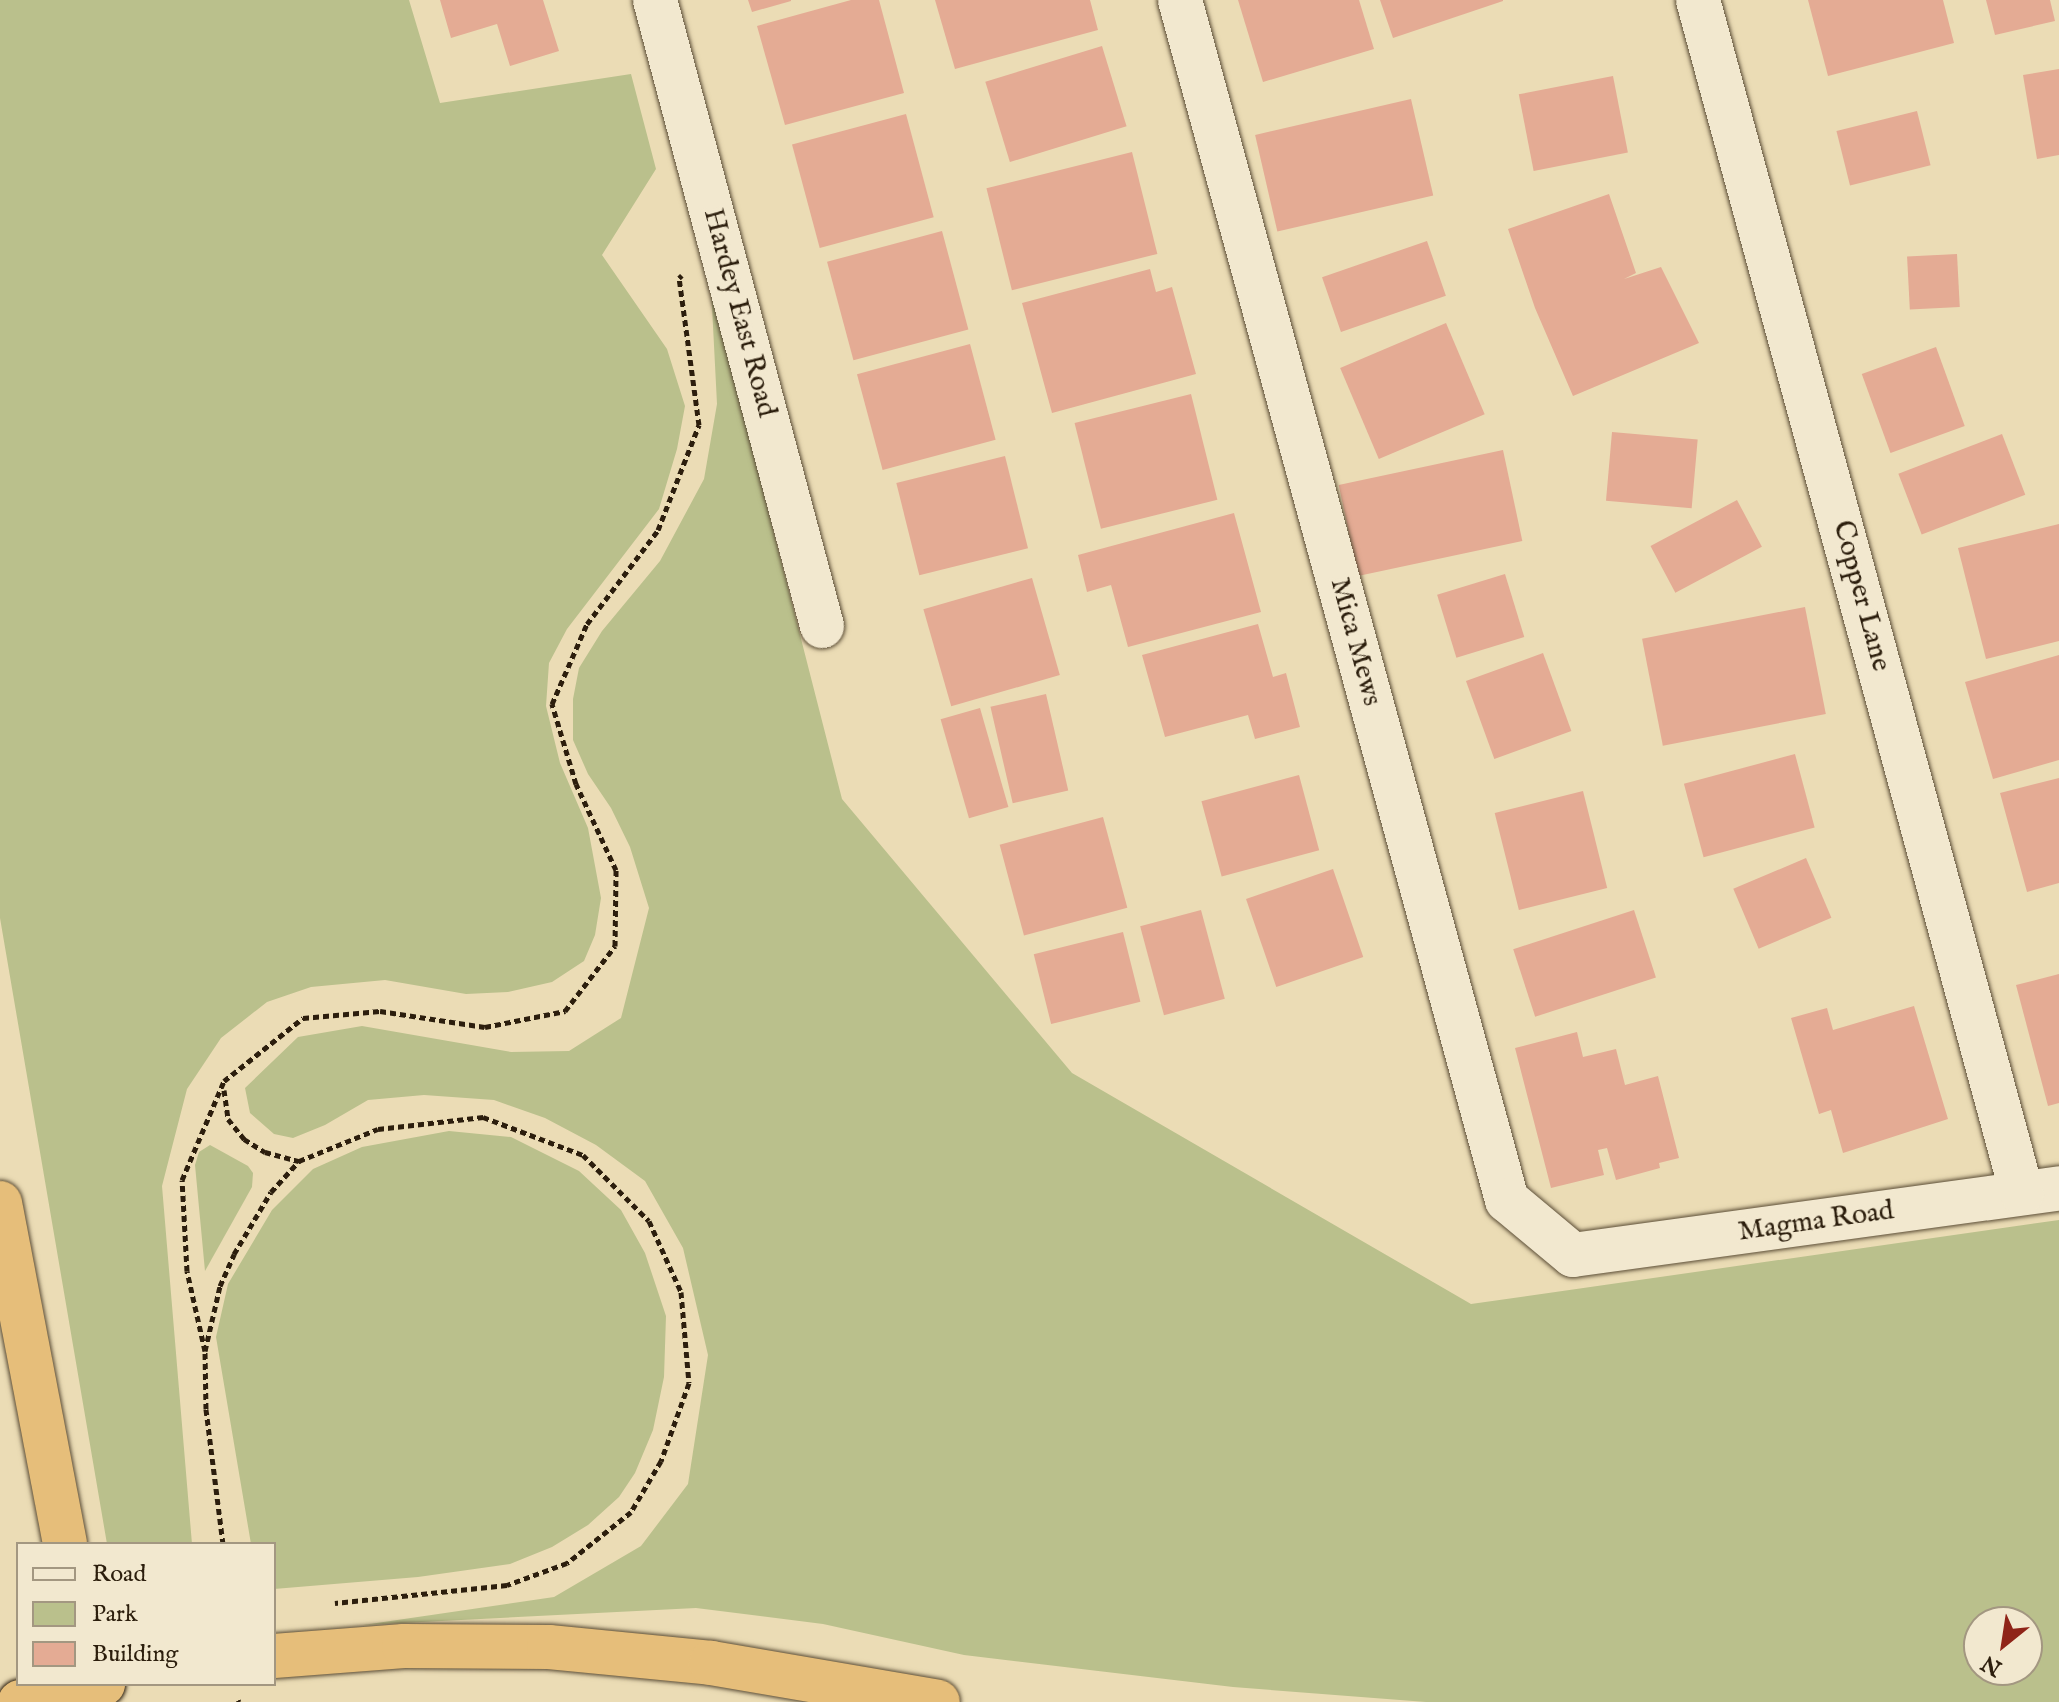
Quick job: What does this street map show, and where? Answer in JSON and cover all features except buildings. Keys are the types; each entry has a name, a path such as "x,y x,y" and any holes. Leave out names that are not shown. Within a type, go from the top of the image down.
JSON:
{"highway":[{"path":"0,1203 65,1542"},
{"path":"276,1656 404,1646 549,1647 711,1663 938,1702"},
{"path":"20,1702 94,1686"}],"street":[{"name":"Hardey East Road","path":"655,0 822,626"},
{"name":"Mica Mews","path":"1180,0 1507,1200 1573,1255"},
{"name":"Copper Lane","path":"1698,0 2041,1190"},
{"name":"Magma Road","path":"1573,1255 2041,1190"}],"path":[{"path":"299,1161 265,1152 244,1139 228,1119 224,1081 303,1018 380,1011 485,1027 565,1011 615,946 616,870 576,784 552,704 587,624 658,530 699,425 679,278 721,242"},
{"path":"223,1542 206,1409 205,1351 187,1271 182,1180 224,1087"},
{"path":"205,1351 220,1286 234,1254 271,1192 299,1161 378,1129 483,1117 583,1155 649,1221 681,1292 689,1383 661,1461 631,1512 567,1563 507,1585 324,1604"}],"green space":[{"path":"0,0 409,0 440,103 631,74 656,169 602,255 667,349 685,406 677,449 659,509 567,629 549,663 546,706 560,763 588,828 601,898 595,935 584,961 552,982 508,992 466,994 385,980 311,987 267,1002 221,1038 187,1089 162,1186 192,1542 107,1542 0,918"},
{"path":"711,287 842,799 1072,1073 1471,1304 2059,1220 2059,1702 1426,1702 1233,1687 964,1655 823,1624 696,1608 363,1625 554,1597 641,1546 688,1484 708,1355 683,1248 645,1181 596,1145 545,1118 494,1100 424,1095 368,1100 325,1125 293,1138 274,1134 250,1113 245,1088 298,1037 362,1026 511,1052 569,1051 621,1018 649,908 630,847 611,808 588,774 573,740 573,699 579,668 602,631 660,561 704,479 717,404"},
{"path":"449,1131 511,1137 579,1171 621,1210 645,1253 666,1316 664,1377 653,1430 635,1473 619,1497 588,1525 552,1547 510,1564 418,1577 276,1589 276,1542 251,1542 216,1337 228,1284 272,1210 313,1169 362,1147"},
{"path":"210,1145 248,1166 253,1173 252,1187 205,1271 195,1165 199,1152"}]}
